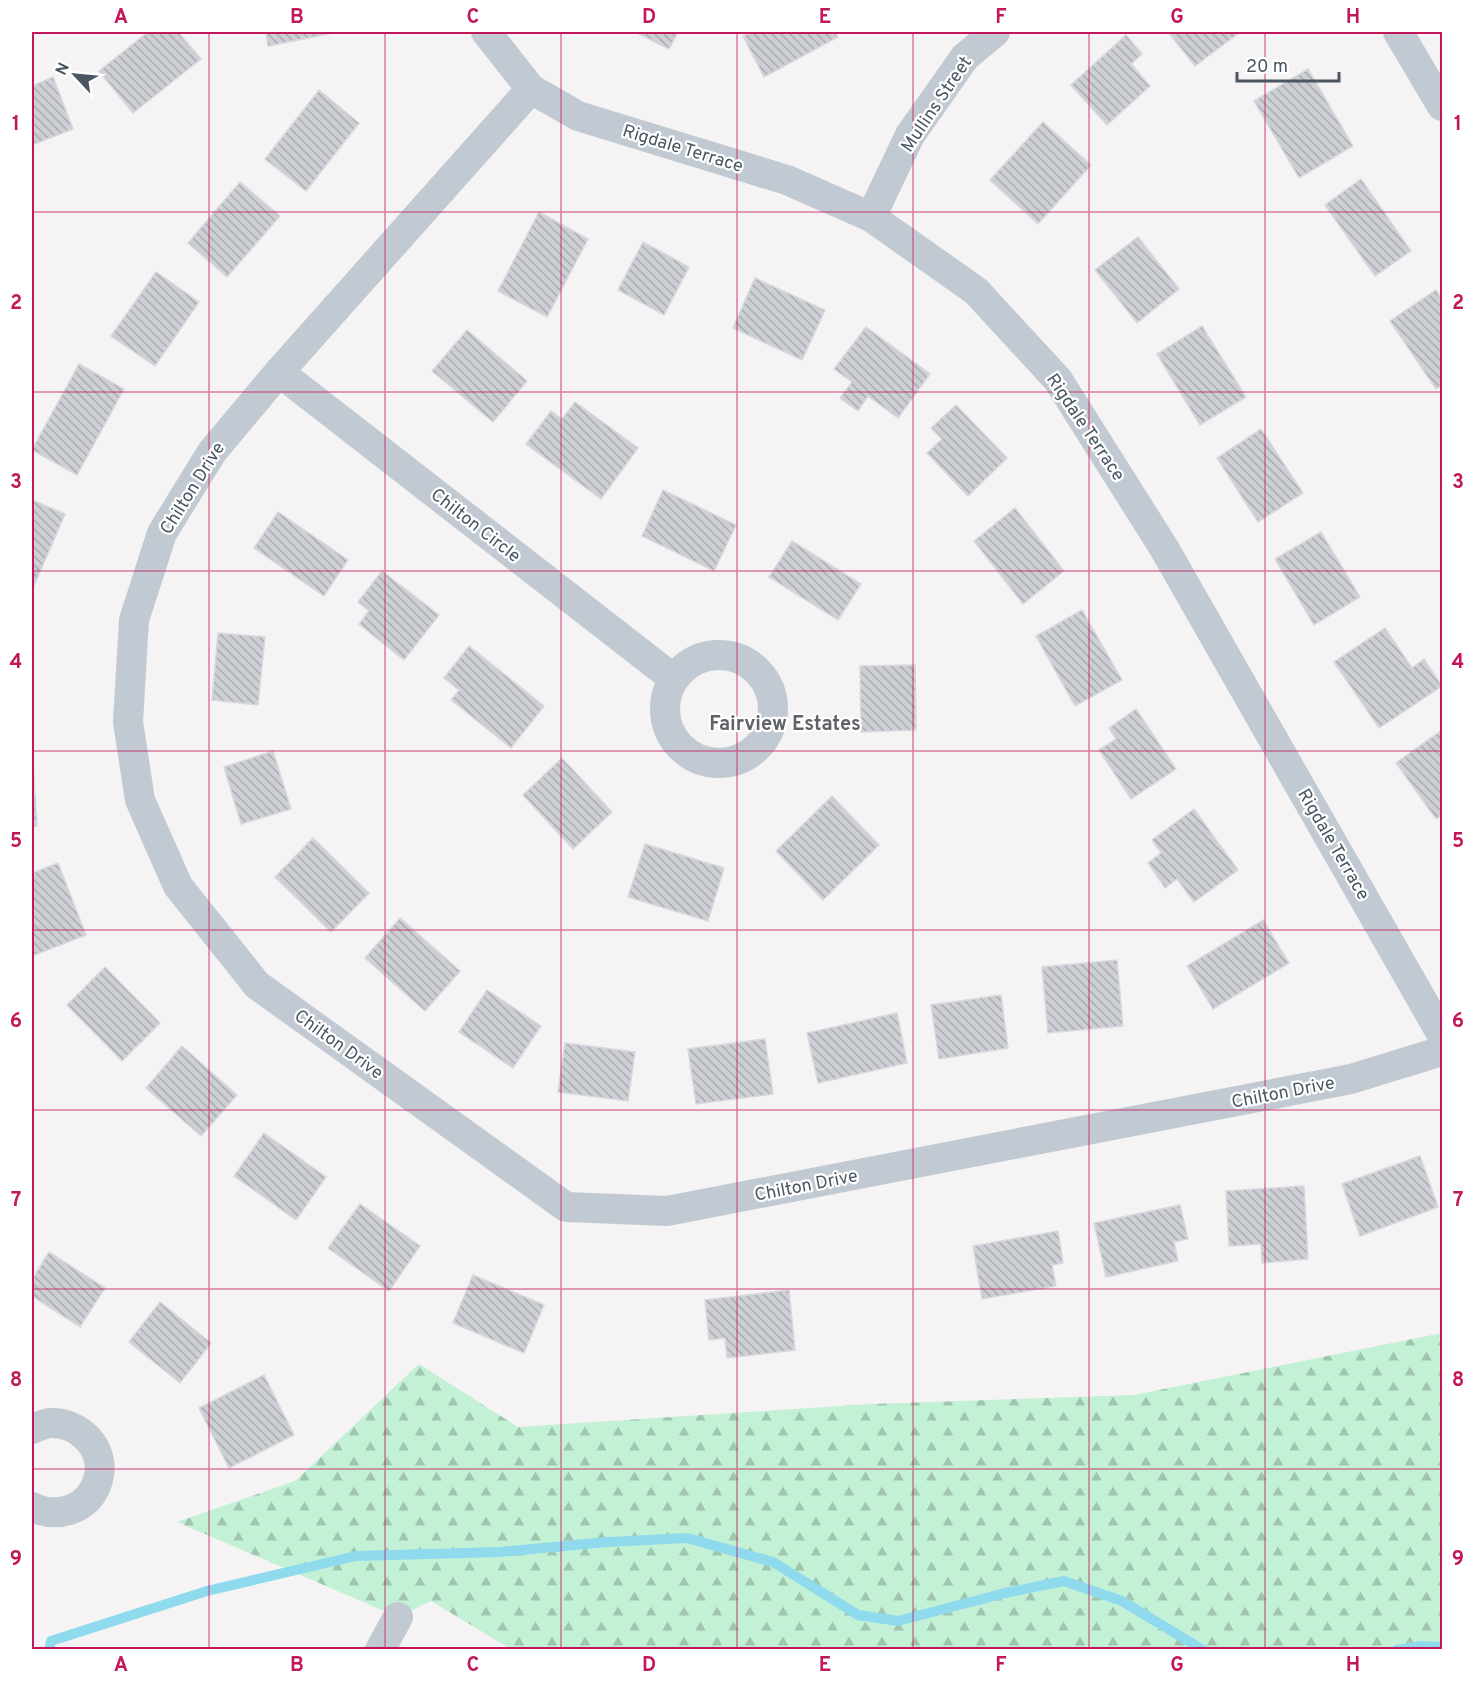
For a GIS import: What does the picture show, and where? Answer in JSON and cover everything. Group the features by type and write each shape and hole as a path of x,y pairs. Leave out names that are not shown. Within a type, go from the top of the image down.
{"street":[{"name":"Rigdale Terrace","path":"486,32 531,89 578,116 787,180 871,217 976,291 1058,380 1164,548 1443,1035"},
{"name":"Mullins Street","path":"871,217 910,135 965,57 995,32"},
{"path":"1398,32 1443,106"},
{"name":"Chilton Drive","path":"531,89 279,372 212,452 162,533 134,621 128,722 140,800 178,886 257,985 566,1207 667,1211 1351,1079 1443,1051"},
{"name":"Chilton Circle","path":"279,372 674,679"},
{"path":"32,1429 47,1423 65,1424 81,1431 93,1445 99,1461 98,1479 91,1495 78,1507 61,1513 44,1513 32,1507"},
{"path":"380,1650 398,1617"}],"green space":[{"path":"1442,1333 1442,1649 511,1649 431,1601 398,1617 177,1522 295,1481 419,1364 518,1427 871,1404 1134,1395"}],"building":[{"path":"148,32 178,32 201,59 133,113 99,71"},
{"path":"266,32 338,32 268,46"},
{"path":"635,32 678,32 669,49"},
{"path":"752,32 835,32 838,37 764,77 743,36"},
{"path":"1168,32 1240,32 1195,66"},
{"path":"1126,35 1142,54 1131,64 1150,86 1107,125 1071,85"},
{"path":"1308,69 1353,146 1299,178 1254,101"},
{"path":"53,77 73,129 32,145 32,86"},
{"path":"319,90 359,123 306,191 265,159"},
{"path":"1043,122 1091,165 1038,224 990,180"},
{"path":"1361,179 1411,251 1375,276 1325,205"},
{"path":"240,182 280,216 227,277 188,243"},
{"path":"539,212 588,239 547,317 498,291"},
{"path":"1138,237 1179,289 1137,323 1095,270"},
{"path":"643,242 689,267 664,315 618,290"},
{"path":"156,272 199,302 155,366 111,336"},
{"path":"755,278 825,310 802,360 733,328"},
{"path":"1436,290 1442,300 1442,385 1436,389 1390,321"},
{"path":"1202,326 1246,397 1200,425 1157,354"},
{"path":"866,327 930,374 898,418 868,396 858,411 840,398 852,382 834,369"},
{"path":"467,330 527,381 493,422 432,371"},
{"path":"79,364 124,389 77,475 32,450"},
{"path":"575,402 638,448 601,499 526,444 551,411 562,419"},
{"path":"956,405 1007,458 968,496 927,453 942,439 931,428"},
{"path":"1261,429 1303,493 1258,522 1217,458"},
{"path":"663,490 736,525 714,571 642,536"},
{"path":"32,500 65,514 33,588 32,587"},
{"path":"1015,508 1064,571 1023,604 974,541"},
{"path":"278,512 348,560 324,596 254,548"},
{"path":"1321,532 1360,597 1314,625 1275,559"},
{"path":"792,541 861,584 838,620 769,577"},
{"path":"382,571 439,615 404,660 359,624 369,611 358,602"},
{"path":"1082,610 1122,680 1075,706 1036,636"},
{"path":"1385,628 1412,668 1424,659 1442,686 1379,728 1334,662"},
{"path":"218,633 265,637 258,705 212,700"},
{"path":"469,646 544,706 511,748 451,700 459,690 444,678"},
{"path":"915,665 916,730 861,732 860,666"},
{"path":"1136,709 1176,769 1131,799 1099,750 1116,739 1109,728"},
{"path":"1442,730 1442,815 1436,819 1396,763"},
{"path":"32,748 37,826 32,827"},
{"path":"273,751 291,809 241,824 224,767"},
{"path":"562,758 612,812 573,849 523,795"},
{"path":"832,796 879,845 823,900 776,851"},
{"path":"1194,809 1238,870 1194,902 1177,879 1165,888 1148,863 1161,853 1152,840"},
{"path":"313,838 369,893 331,932 275,877"},
{"path":"645,844 724,868 708,921 628,897"},
{"path":"58,863 86,935 32,956 32,873"},
{"path":"400,918 460,971 425,1011 365,958"},
{"path":"1263,920 1289,963 1213,1009 1187,966"},
{"path":"1117,960 1123,1026 1048,1033 1042,967"},
{"path":"105,967 160,1023 122,1061 67,1005"},
{"path":"487,990 541,1026 513,1068 459,1032"},
{"path":"1001,995 1008,1048 939,1059 931,1005"},
{"path":"897,1013 907,1063 818,1083 807,1033"},
{"path":"765,1039 773,1094 696,1104 688,1049"},
{"path":"565,1043 635,1052 628,1101 558,1092"},
{"path":"182,1046 237,1095 201,1136 146,1088"},
{"path":"264,1133 326,1177 296,1220 234,1176"},
{"path":"1420,1156 1438,1207 1360,1236 1342,1184"},
{"path":"1304,1186 1308,1259 1262,1263 1261,1244 1229,1246 1226,1191"},
{"path":"360,1204 420,1246 389,1291 328,1248"},
{"path":"1180,1205 1188,1239 1174,1242 1178,1261 1106,1277 1094,1223"},
{"path":"1058,1231 1063,1263 1052,1265 1056,1286 982,1299 973,1246"},
{"path":"49,1252 105,1288 80,1327 32,1296 32,1280"},
{"path":"473,1275 544,1305 524,1353 453,1323"},
{"path":"789,1290 795,1350 727,1358 725,1338 709,1340 705,1300"},
{"path":"160,1302 211,1343 180,1383 129,1342"},
{"path":"264,1375 294,1435 229,1468 199,1408"}],"waterway":[{"path":"49,1650 51,1641 207,1591 356,1556 500,1552 608,1542 687,1538 773,1562 858,1615 898,1621 1005,1593 1064,1581 1122,1601 1203,1650"},
{"path":"1397,1650 1421,1646 1442,1647"}],"district":[{"name":"Fairview Estates","path":"785,723"}]}
